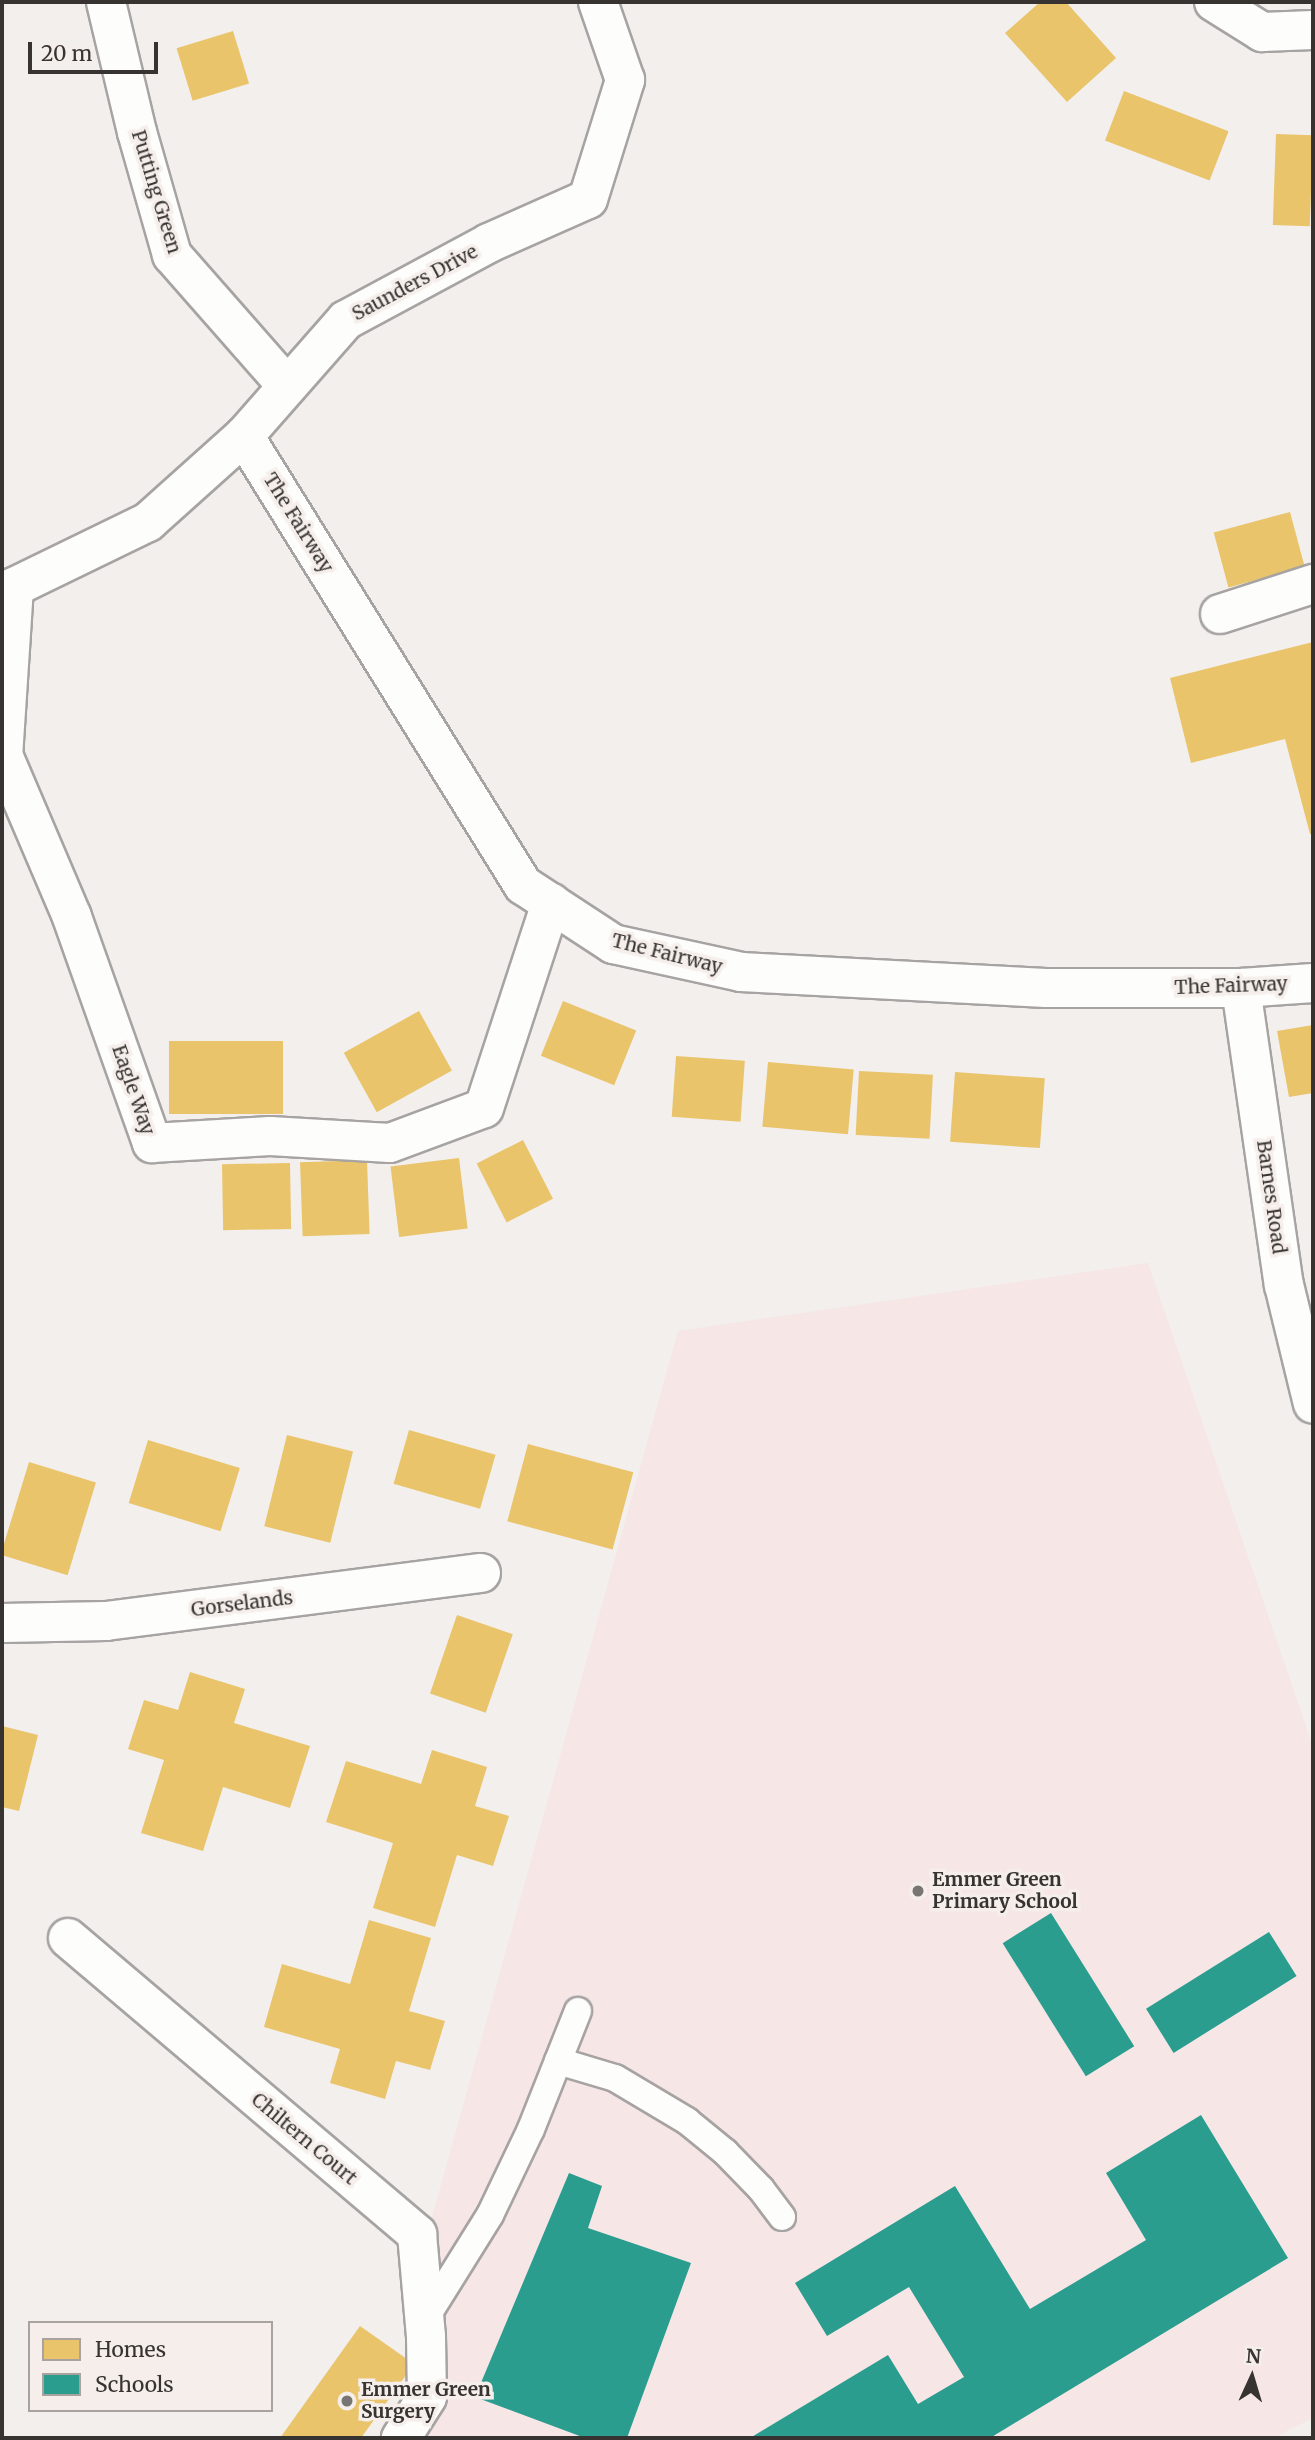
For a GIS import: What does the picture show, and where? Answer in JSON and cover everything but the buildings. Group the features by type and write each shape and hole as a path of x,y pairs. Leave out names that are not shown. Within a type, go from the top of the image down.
{"street":[{"name":"Putting Green","path":"106,2 137,132 172,255 287,386"},
{"name":"Saunders Drive","path":"8,583 148,522 244,436 346,320 489,243 588,199 625,80 598,2"},
{"path":"1214,2 1262,32 1313,30"},
{"name":"The Fairway","path":"244,436 523,885 613,944 741,972 1046,988 1241,988 1313,983"},
{"name":"Eagle Way","path":"8,583 3,755 72,917 152,1143 270,1136 390,1143 484,1108 551,903"},
{"path":"1220,614 1313,584"},
{"name":"Barnes Road","path":"1241,988 1284,1285 1313,1404"},
{"name":"Gorselands","path":"2,1623 106,1621 481,1573"},
{"name":"Chiltern Court","path":"68,1938 417,2234 425,2319 427,2397 401,2438"}],"lane":[{"path":"425,2319 490,2215 531,2129 578,2011"},
{"path":"558,2061 615,2078 687,2121 725,2152 761,2189 782,2217"}],"shaded area":[{"name":"Emmer Green Primary School","path":"1148,1263 1313,1747 1313,2418 1273,2438 422,2438 445,2389 445,2290 426,2239 678,1331"}],"place":[{"name":"Emmer Green Primary School","path":"918,1891"},
{"name":"Emmer Green Surgery","path":"347,2401"}]}
